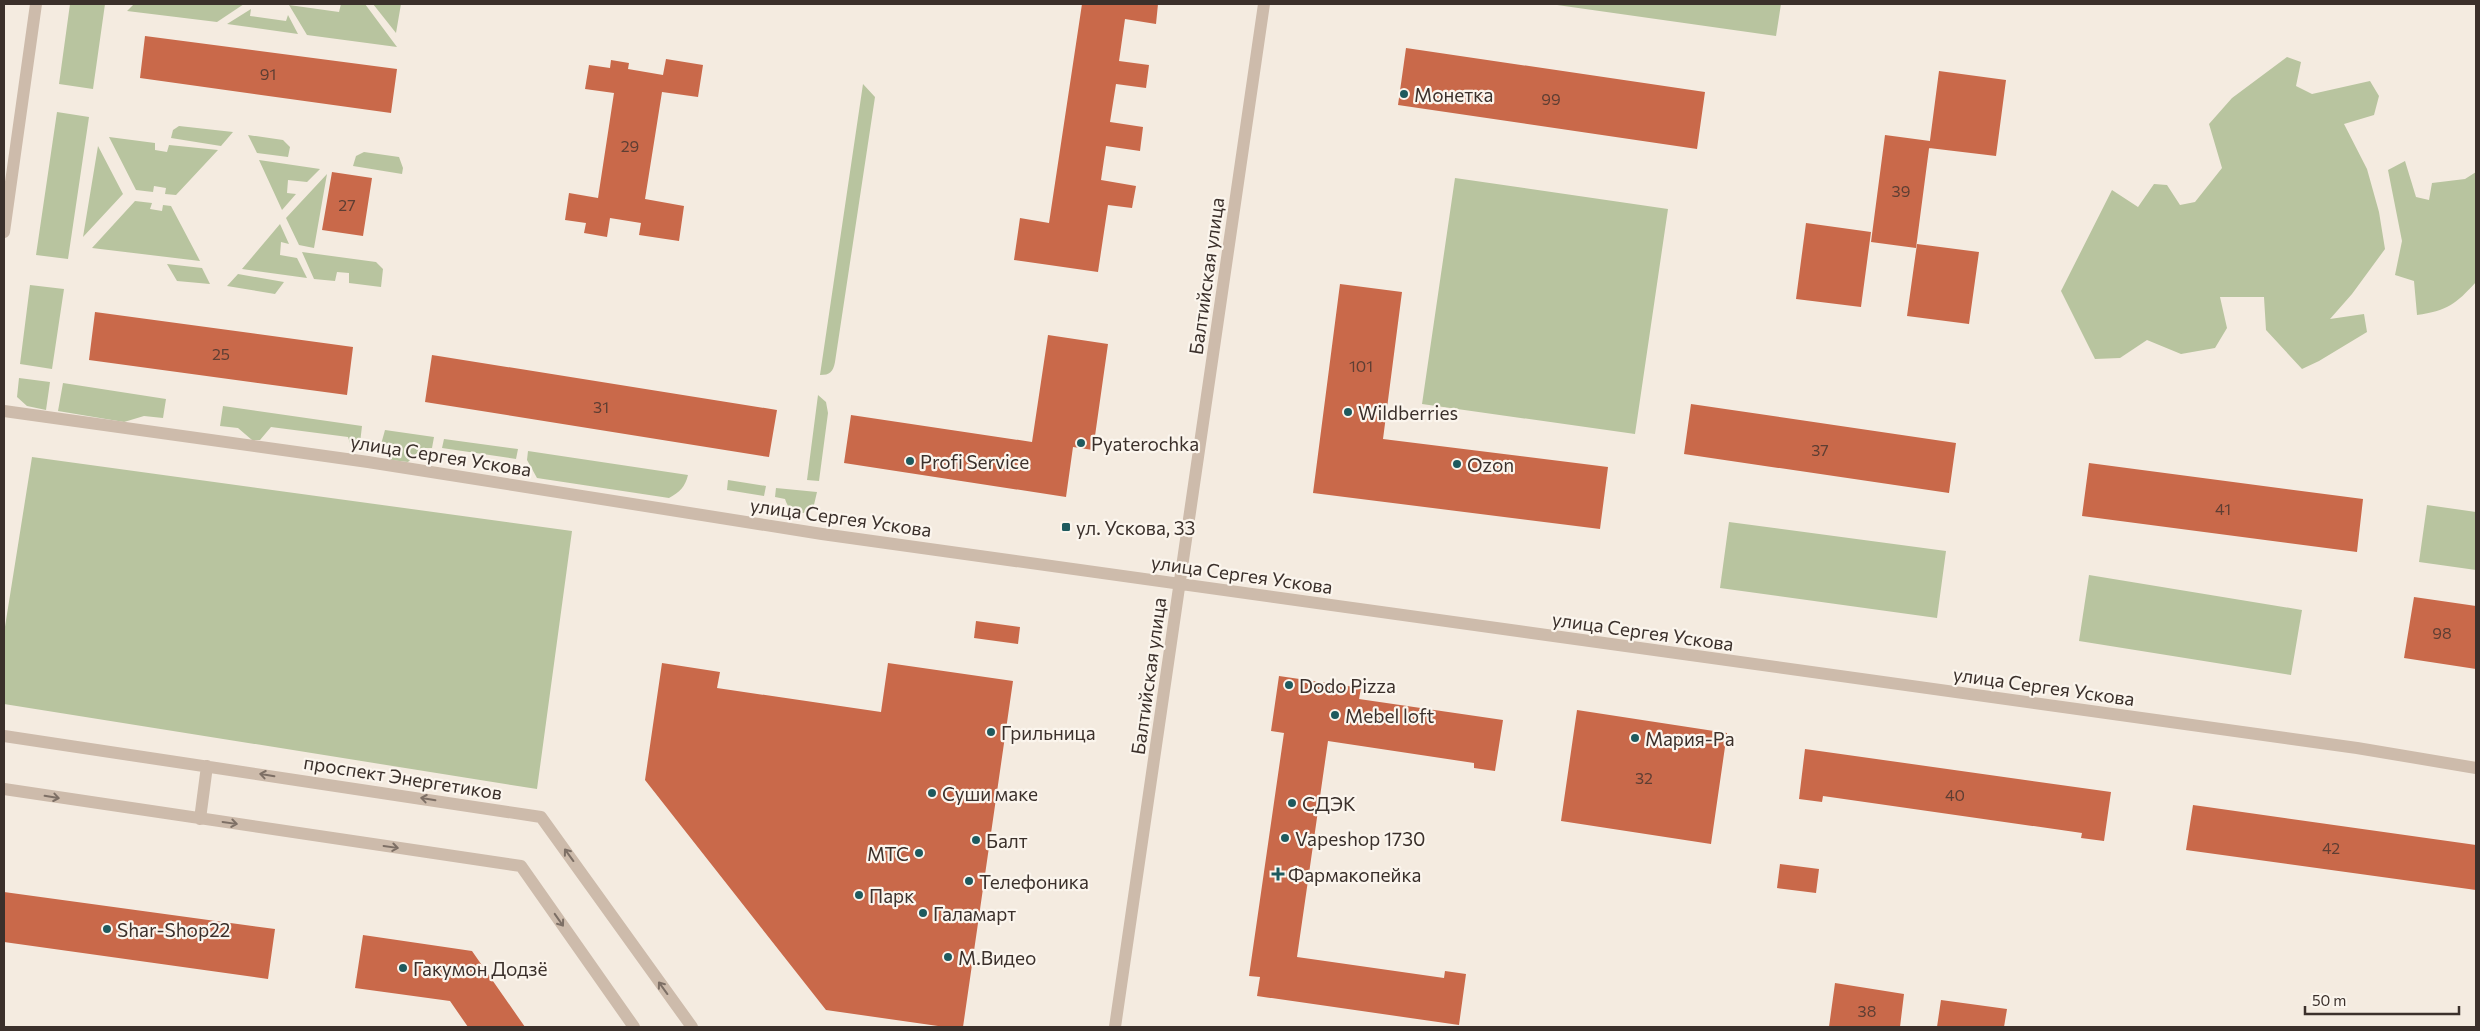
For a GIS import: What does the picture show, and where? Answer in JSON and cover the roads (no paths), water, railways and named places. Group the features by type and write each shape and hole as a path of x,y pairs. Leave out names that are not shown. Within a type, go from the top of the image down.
{"street":[{"path":"4,232 36,4"},
{"name":"Балтийская улица","path":"1115,1027 1264,4"},
{"name":"улица Сергея Ускова","path":"4,411 368,462 822,534 2357,748 2476,768"},
{"name":"проспект Энергетиков","path":"4,736 541,817 692,1027"},
{"path":"200,819 207,766"},
{"path":"4,789 521,866 634,1027"}],"place":[{"name":"Монетка","path":"1404,94"},
{"name":"Wildberries","path":"1348,412"},
{"name":"Pyaterochka","path":"1081,443"},
{"name":"Profi Service","path":"910,461"},
{"name":"Ozon","path":"1457,464"},
{"name":"ул. Ускова, 33","path":"1066,527"},
{"name":"Dodo Pizza","path":"1289,685"},
{"name":"Mebel loft","path":"1335,715"},
{"name":"Грильница","path":"991,732"},
{"name":"Мария-Ра","path":"1635,738"},
{"name":"Суши маке","path":"932,793"},
{"name":"СДЭК","path":"1292,803"},
{"name":"Vapeshop 1730","path":"1285,838"},
{"name":"Балт","path":"976,840"},
{"name":"МТС","path":"919,853"},
{"name":"Фармакопейка","path":"1278,874"},
{"name":"Телефоника","path":"969,881"},
{"name":"Парк","path":"859,895"},
{"name":"Галамарт","path":"923,913"},
{"name":"Shar-Shop22","path":"107,929"},
{"name":"М.Видео","path":"948,957"},
{"name":"Гакумон Додзё","path":"403,968"}]}
